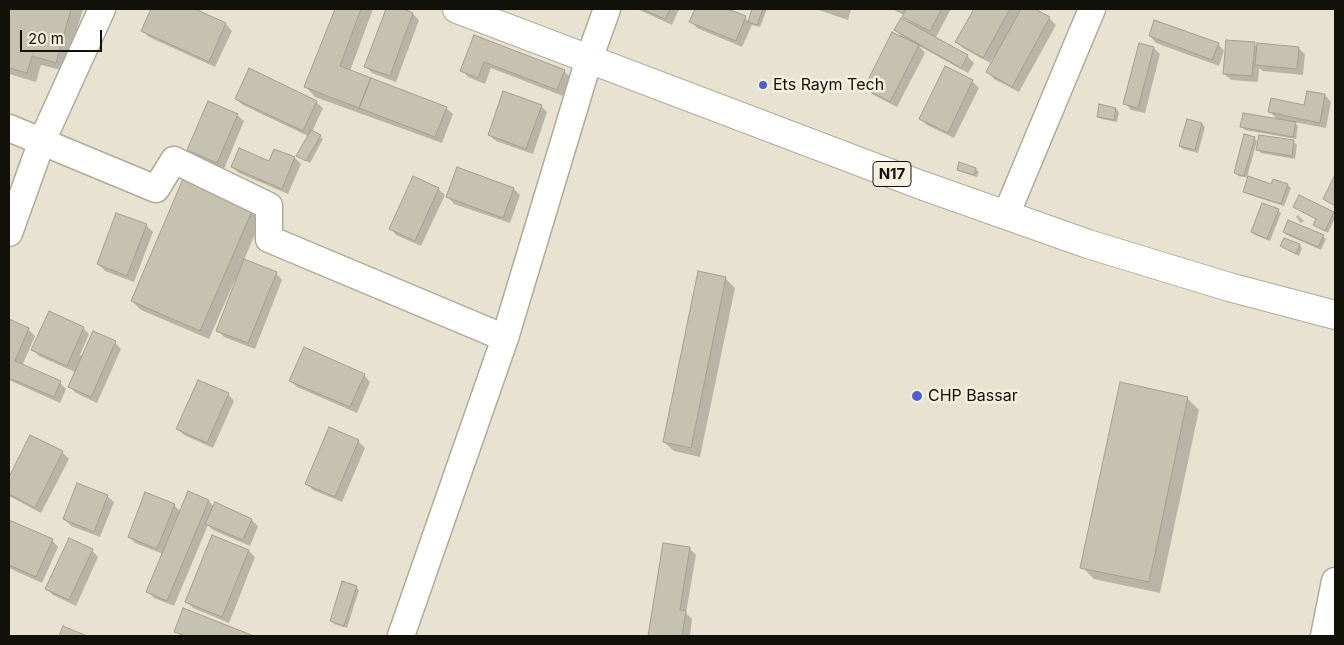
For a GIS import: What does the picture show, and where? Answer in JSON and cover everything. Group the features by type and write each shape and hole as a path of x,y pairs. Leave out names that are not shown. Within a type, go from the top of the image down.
{"main road":[{"name":"N17","path":"457,9 922,185 1088,244 1220,285 1335,315"}],"street":[{"path":"9,233 42,141 102,9"},
{"path":"401,636 504,338 589,60 607,9"},
{"path":"1006,215 1092,9"},
{"path":"9,128 156,189 174,160 269,206 269,239 504,338"},
{"path":"1324,636 1335,581"}],"building":[{"path":"9,9 71,9 56,63 32,56 27,73 9,68"},
{"path":"151,9 195,9 226,23 209,62 141,31"},
{"path":"335,9 361,9 340,66 371,78 359,108 304,87"},
{"path":"386,9 403,9 413,13 390,76 364,67"},
{"path":"642,9 670,9 665,19"},
{"path":"695,9 728,9 746,16 736,41 689,22"},
{"path":"752,9 763,9 757,25 748,22"},
{"path":"906,9 942,9 930,31 902,17"},
{"path":"974,9 1010,9 983,58 955,42"},
{"path":"1021,9 1035,9 1050,17 1012,87 986,72"},
{"path":"901,18 968,55 961,68 894,30"},
{"path":"1154,20 1219,43 1212,60 1149,36"},
{"path":"892,32 919,45 890,102 864,88"},
{"path":"474,35 565,70 557,90 484,62 478,78 460,71"},
{"path":"1226,40 1255,42 1252,76 1223,74"},
{"path":"1139,43 1154,47 1138,108 1123,104"},
{"path":"1257,43 1299,47 1297,69 1255,65"},
{"path":"945,66 973,80 948,133 919,119"},
{"path":"249,68 317,101 303,131 235,99"},
{"path":"371,78 447,107 435,137 359,108"},
{"path":"503,91 542,105 526,149 488,135"},
{"path":"1307,91 1325,94 1320,123 1268,112 1271,98 1304,105"},
{"path":"208,101 238,114 217,163 187,150"},
{"path":"1099,104 1116,108 1114,120 1097,117"},
{"path":"1243,113 1296,122 1293,137 1240,127"},
{"path":"1187,119 1202,123 1195,150 1179,146"},
{"path":"311,130 321,135 306,161 296,156"},
{"path":"1244,134 1255,137 1244,176 1234,173"},
{"path":"1259,135 1294,140 1292,156 1256,150"},
{"path":"239,148 269,161 274,149 295,157 282,189 231,167"},
{"path":"959,162 976,168 974,175 957,170"},
{"path":"457,167 514,188 503,218 446,197"},
{"path":"1335,175 1335,206 1323,199"},
{"path":"413,176 439,188 415,241 389,229"},
{"path":"1248,176 1271,184 1273,179 1288,184 1281,204 1243,192"},
{"path":"183,179 253,209 200,331 131,301"},
{"path":"1299,195 1334,212 1325,231 1313,225 1316,219 1293,207"},
{"path":"1262,203 1279,209 1267,239 1251,232"},
{"path":"116,213 147,224 127,276 97,264"},
{"path":"1288,220 1324,235 1318,247 1283,232"},
{"path":"1284,238 1300,244 1296,254 1280,246"},
{"path":"244,259 277,272 248,343 216,331"},
{"path":"698,271 726,277 691,448 663,442"},
{"path":"49,311 84,327 67,366 31,350"},
{"path":"9,319 29,328 15,361 61,381 54,397 9,378"},
{"path":"93,331 116,341 91,397 68,387"},
{"path":"304,347 365,374 350,407 289,381"},
{"path":"198,380 229,393 207,443 176,429"},
{"path":"1120,382 1188,397 1149,582 1080,568"},
{"path":"329,427 359,440 335,497 305,484"},
{"path":"30,435 63,451 35,508 9,494 9,477"},
{"path":"77,483 108,495 94,532 63,519"},
{"path":"188,491 209,500 167,601 146,592"},
{"path":"145,492 175,504 157,549 128,537"},
{"path":"215,502 252,519 243,540 205,524"},
{"path":"9,520 53,539 36,577 9,565"},
{"path":"212,535 249,550 222,617 185,602"},
{"path":"69,538 93,549 69,600 45,589"},
{"path":"663,543 690,547 680,610 686,611 682,636 648,636"},
{"path":"342,581 357,586 344,626 330,621"},
{"path":"183,608 254,636 186,636 174,632"},
{"path":"63,626 87,636 59,636"}],"place":[{"name":"Ets Raym Tech","path":"763,85"},
{"name":"CHP Bassar","path":"917,396"}]}
